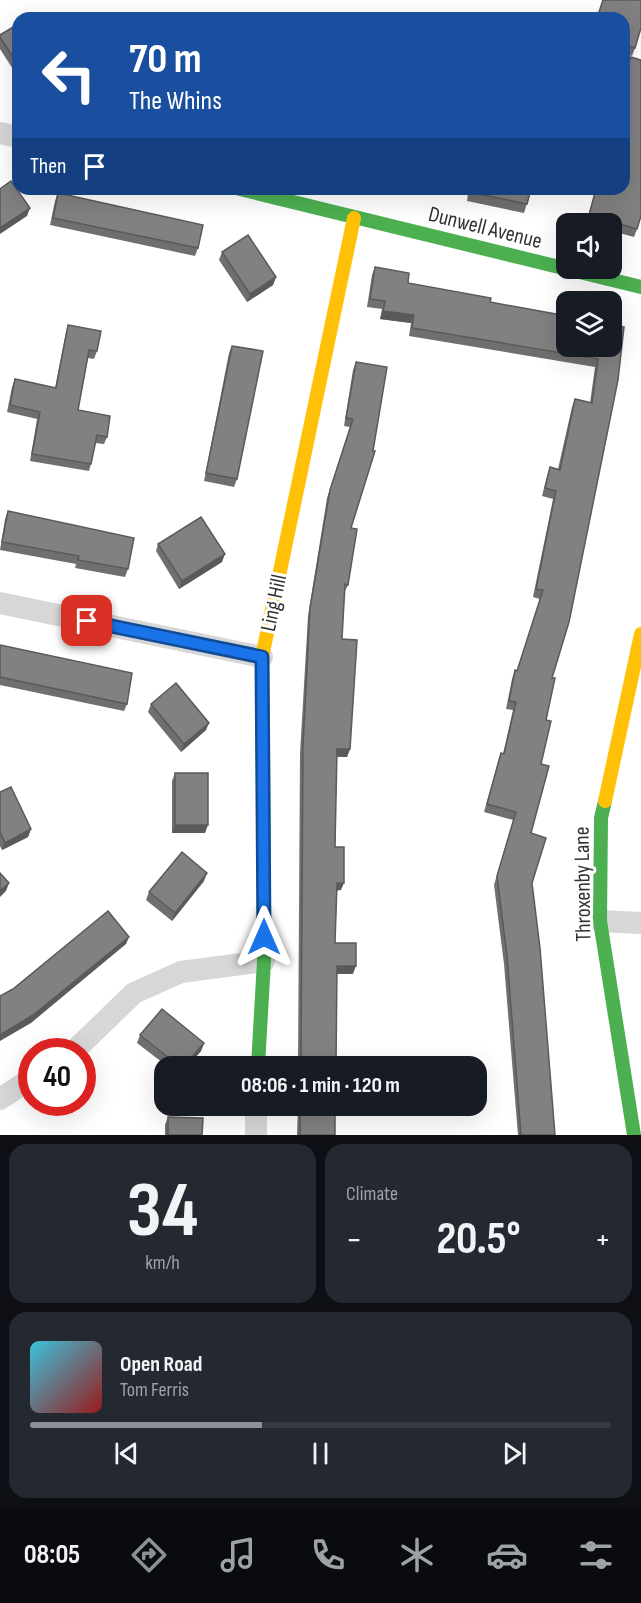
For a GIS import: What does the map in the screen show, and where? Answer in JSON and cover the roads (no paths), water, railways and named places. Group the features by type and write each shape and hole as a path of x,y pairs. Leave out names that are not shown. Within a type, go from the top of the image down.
{"street":[{"name":"Dunwell Avenue","path":"264,195 641,287"},
{"name":"Ling Hill","path":"259,1056 264,960 262,657 354,218"},
{"path":"0,603 262,657"},
{"name":"Throxenby Lane","path":"634,1135 600,921 601,818 641,634"},
{"path":"600,921 641,924"},
{"path":"87,1038 134,993 181,972 264,960"},
{"path":"0,1099 18,1087"},
{"path":"256,1116 256,1135"}]}
